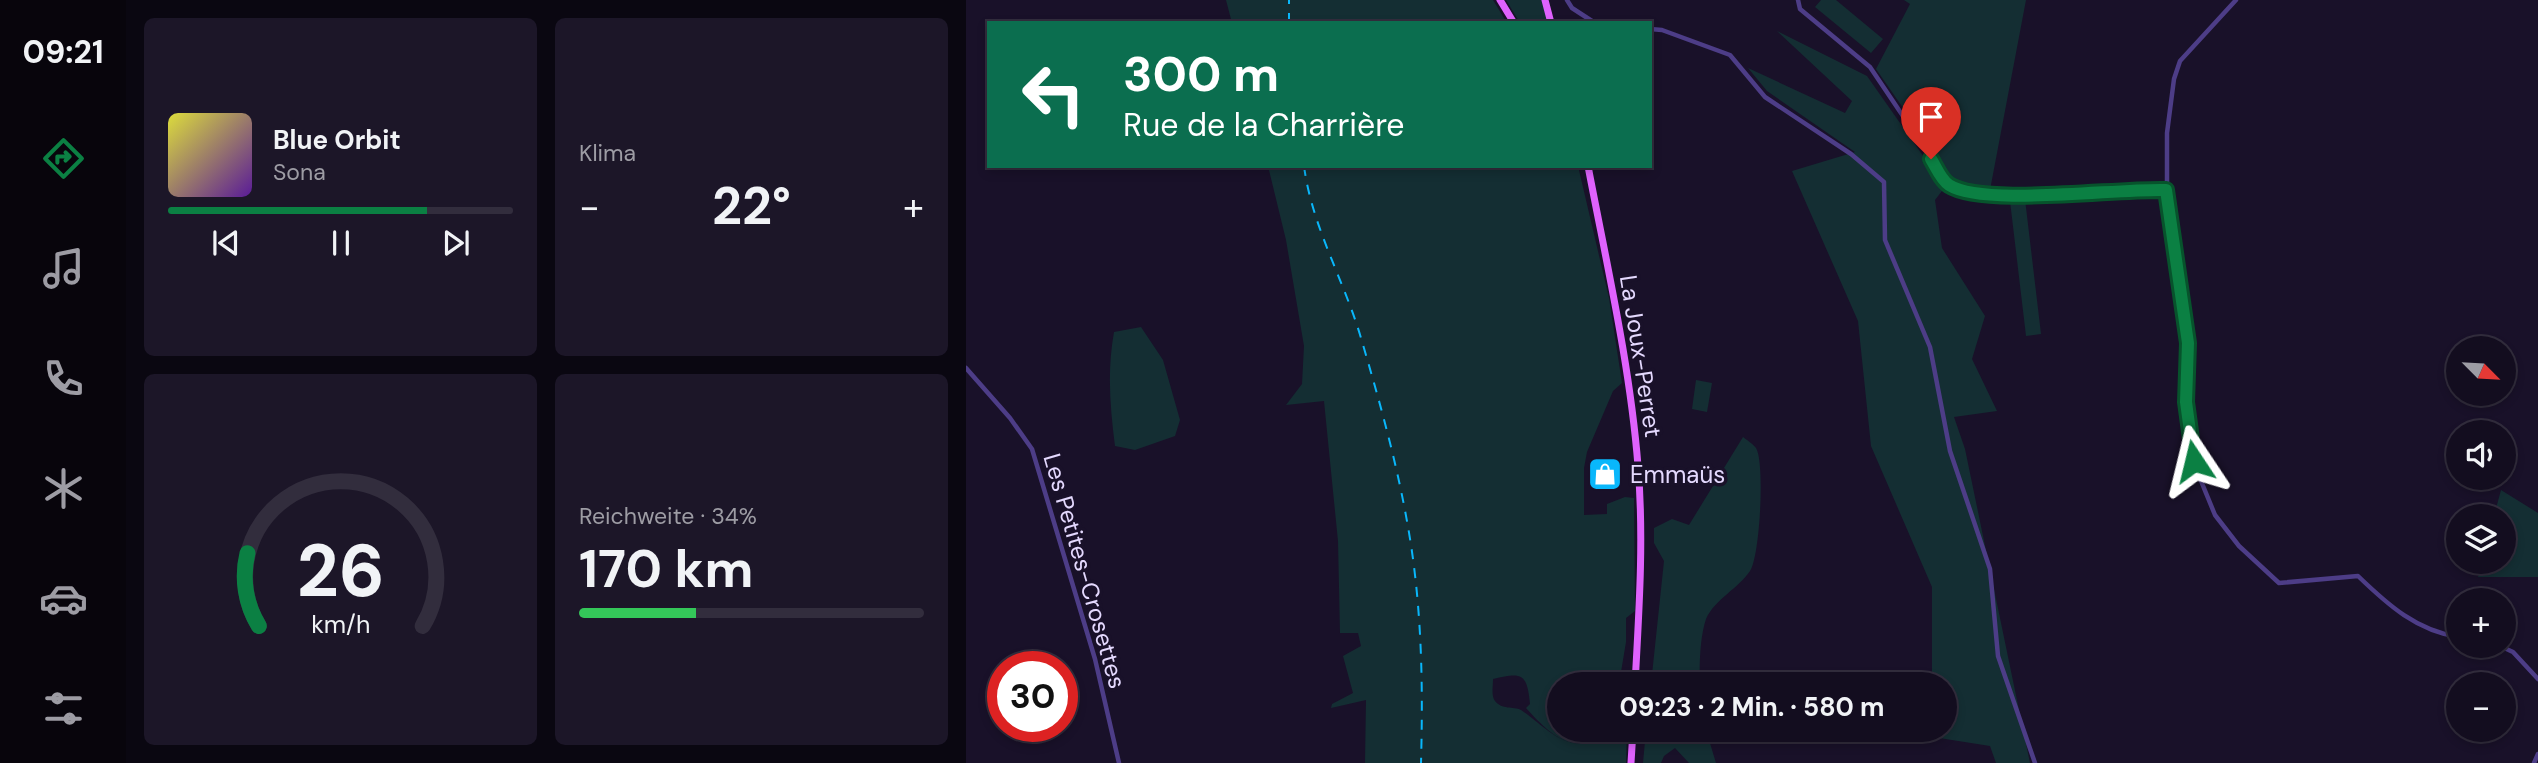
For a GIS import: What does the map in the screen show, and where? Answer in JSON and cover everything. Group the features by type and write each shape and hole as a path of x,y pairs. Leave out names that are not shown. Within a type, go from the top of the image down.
{"main road":[{"path":"1500,0 1513,21"},
{"path":"1545,0 1551,21"},
{"name":"La Joux-Perret","path":"1585,168 1627,373 1638,467 1640,569 1636,672"},
{"path":"1631,763 1632,742"}],"street":[{"path":"1567,0 1572,8 1592,21"},
{"path":"1798,0 1800,9 1870,67 1918,136 1944,181 1950,186 1974,194 2009,196 2166,190"},
{"path":"2236,0 2180,61 2174,79 2168,133 2166,190 2188,343 2186,402 2191,446 2199,476 2215,515 2239,546 2279,583 2358,576 2392,609 2446,635"},
{"path":"1652,29 1662,30 1730,55 1765,97 1852,155 1877,174 1884,183 1885,240 1930,347 1950,451 1990,569 1998,656 2035,763"},
{"name":"Les Petites-Crosettes","path":"966,368 1010,418 1032,449 1095,659 1119,763"},
{"path":"2516,655 2538,678"},
{"path":"2534,763 2538,754"}],"green space":[{"path":"1226,0 1493,0 1506,21 1231,21"},
{"path":"1506,0 1542,0 1547,21 1519,21"},
{"path":"1821,0 1836,0 1883,39 1871,53 1815,7"},
{"path":"1904,0 2026,0 1990,190 1968,188 1953,182 1945,175 1926,141 1876,69 1910,4"},
{"path":"1777,31 1867,76 1945,187 1935,200 1942,248 1985,316 1972,359 1997,411 1954,417 1965,449 2030,763 1996,763 1990,746 1957,741 1957,672 1932,672 1932,587 1871,446 1858,321 1792,171 1855,152 1767,91 1748,68 1845,113 1852,101"},
{"path":"1268,168 1578,168 1609,298 1622,383 1613,391 1587,452 1584,468 1584,515 1607,514 1607,504 1625,497 1634,498 1635,611 1626,618 1626,642 1621,672 1547,672 1547,728 1526,708 1530,704 1529,694 1521,677 1493,679 1493,694 1498,704 1521,710 1547,730 1547,742 1627,742 1626,763 1365,763 1366,700 1331,708 1332,704 1353,693 1343,656 1361,646 1358,633 1340,633 1338,541 1324,401 1286,405 1302,384 1304,346 1286,240"},
{"path":"2025,199 2041,334 2026,336 2010,201"},
{"path":"1141,327 1163,360 1180,420 1175,436 1135,450 1115,446 1110,375 1114,332"},
{"path":"1696,380 1712,383 1707,412 1692,409"},
{"path":"1743,437 1756,448 1761,489 1759,530 1750,571 1715,605 1706,619 1702,634 1700,672 1652,672 1664,561 1654,543 1654,528 1672,519 1689,525"},
{"path":"2501,490 2538,513 2538,577 2478,577 2479,574 2516,574 2516,504 2497,504"},
{"path":"1645,742 1710,742 1716,763 1689,763 1675,748 1664,756 1661,763 1643,763"}],"railway":[{"path":"1289,0 1289,21"},
{"path":"1304,168 1321,232 1354,316 1389,440 1407,519 1420,626 1421,763"}],"place":[{"name":"Emmaüs","path":"1605,474"}],"route":[{"path":"1931,159 1950,186 1974,194 2009,196 2166,190 2188,343 2186,402 2194,461"}]}
